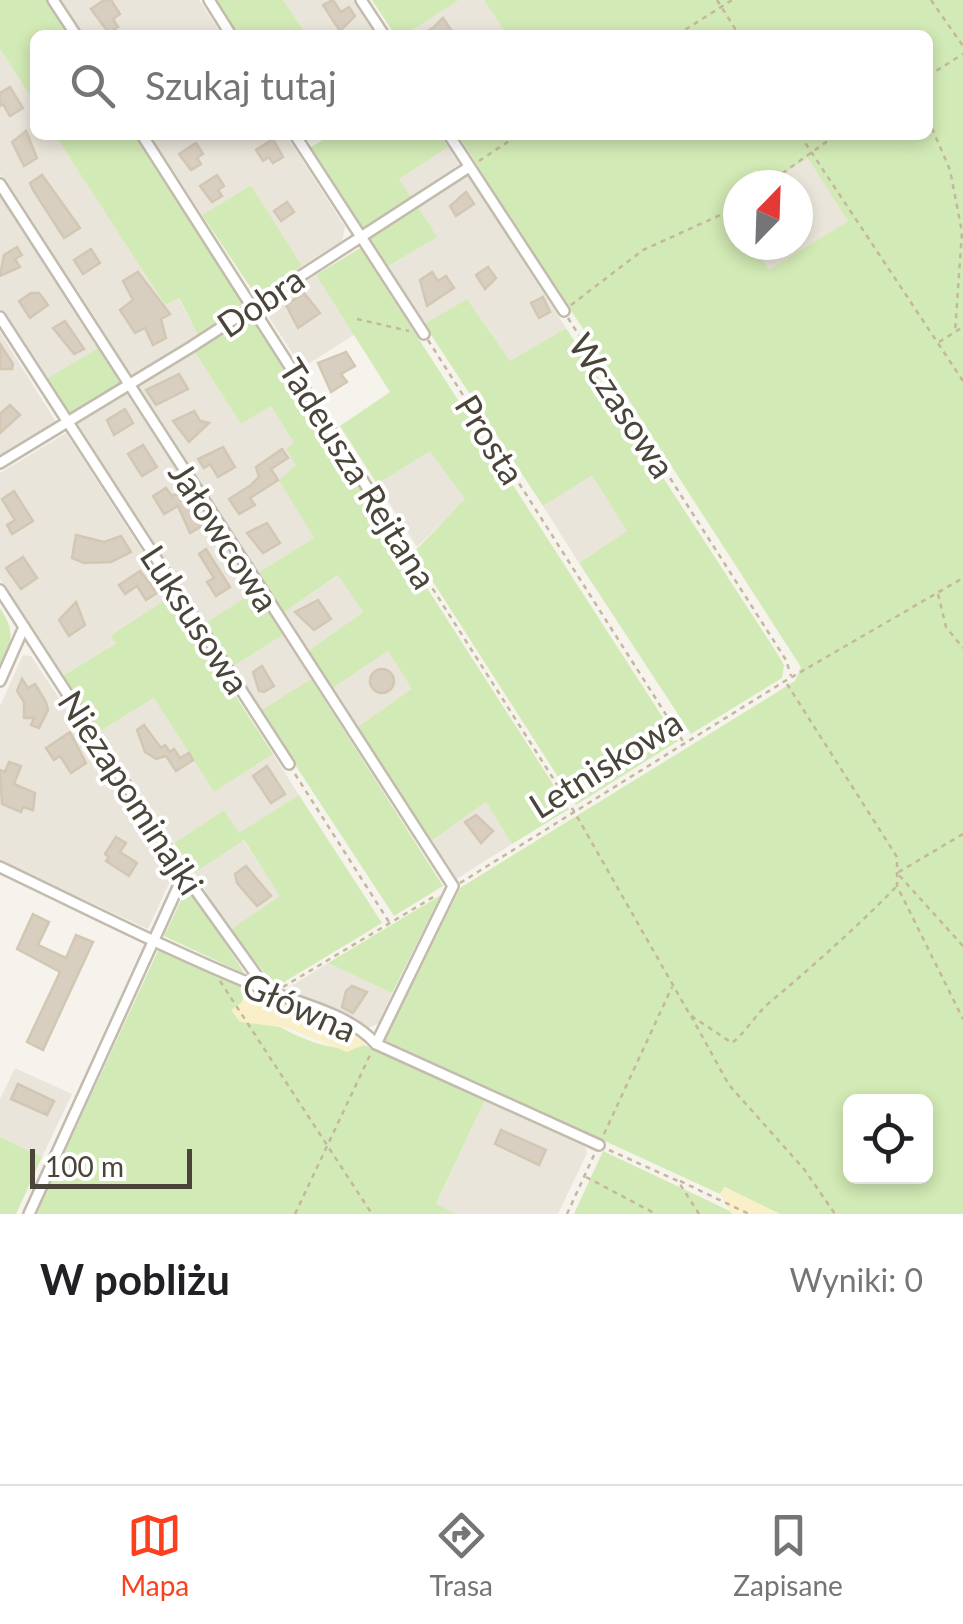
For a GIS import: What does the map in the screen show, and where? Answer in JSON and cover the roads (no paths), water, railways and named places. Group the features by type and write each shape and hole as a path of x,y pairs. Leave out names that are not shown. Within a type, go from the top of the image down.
{"street":[{"path":"53,0 73,30"},
{"path":"209,0 229,30"},
{"path":"361,0 381,30"},
{"name":"Tadeusza Rejtana","path":"145,140 372,494"},
{"path":"298,140 424,334"},
{"name":"Wczasowa","path":"452,140 564,311"},
{"name":"Dobra","path":"0,464 470,167"},
{"name":"Jałowcowa","path":"0,184 452,886 376,1044"},
{"name":"Luksusowa","path":"0,317 289,764"},
{"name":"Niezapominajki","path":"0,590 184,874 272,992"},
{"path":"0,681 24,627"},
{"name":"Główna","path":"0,868 338,1020 376,1044 598,1145"},
{"path":"29,1214 184,874"}]}
